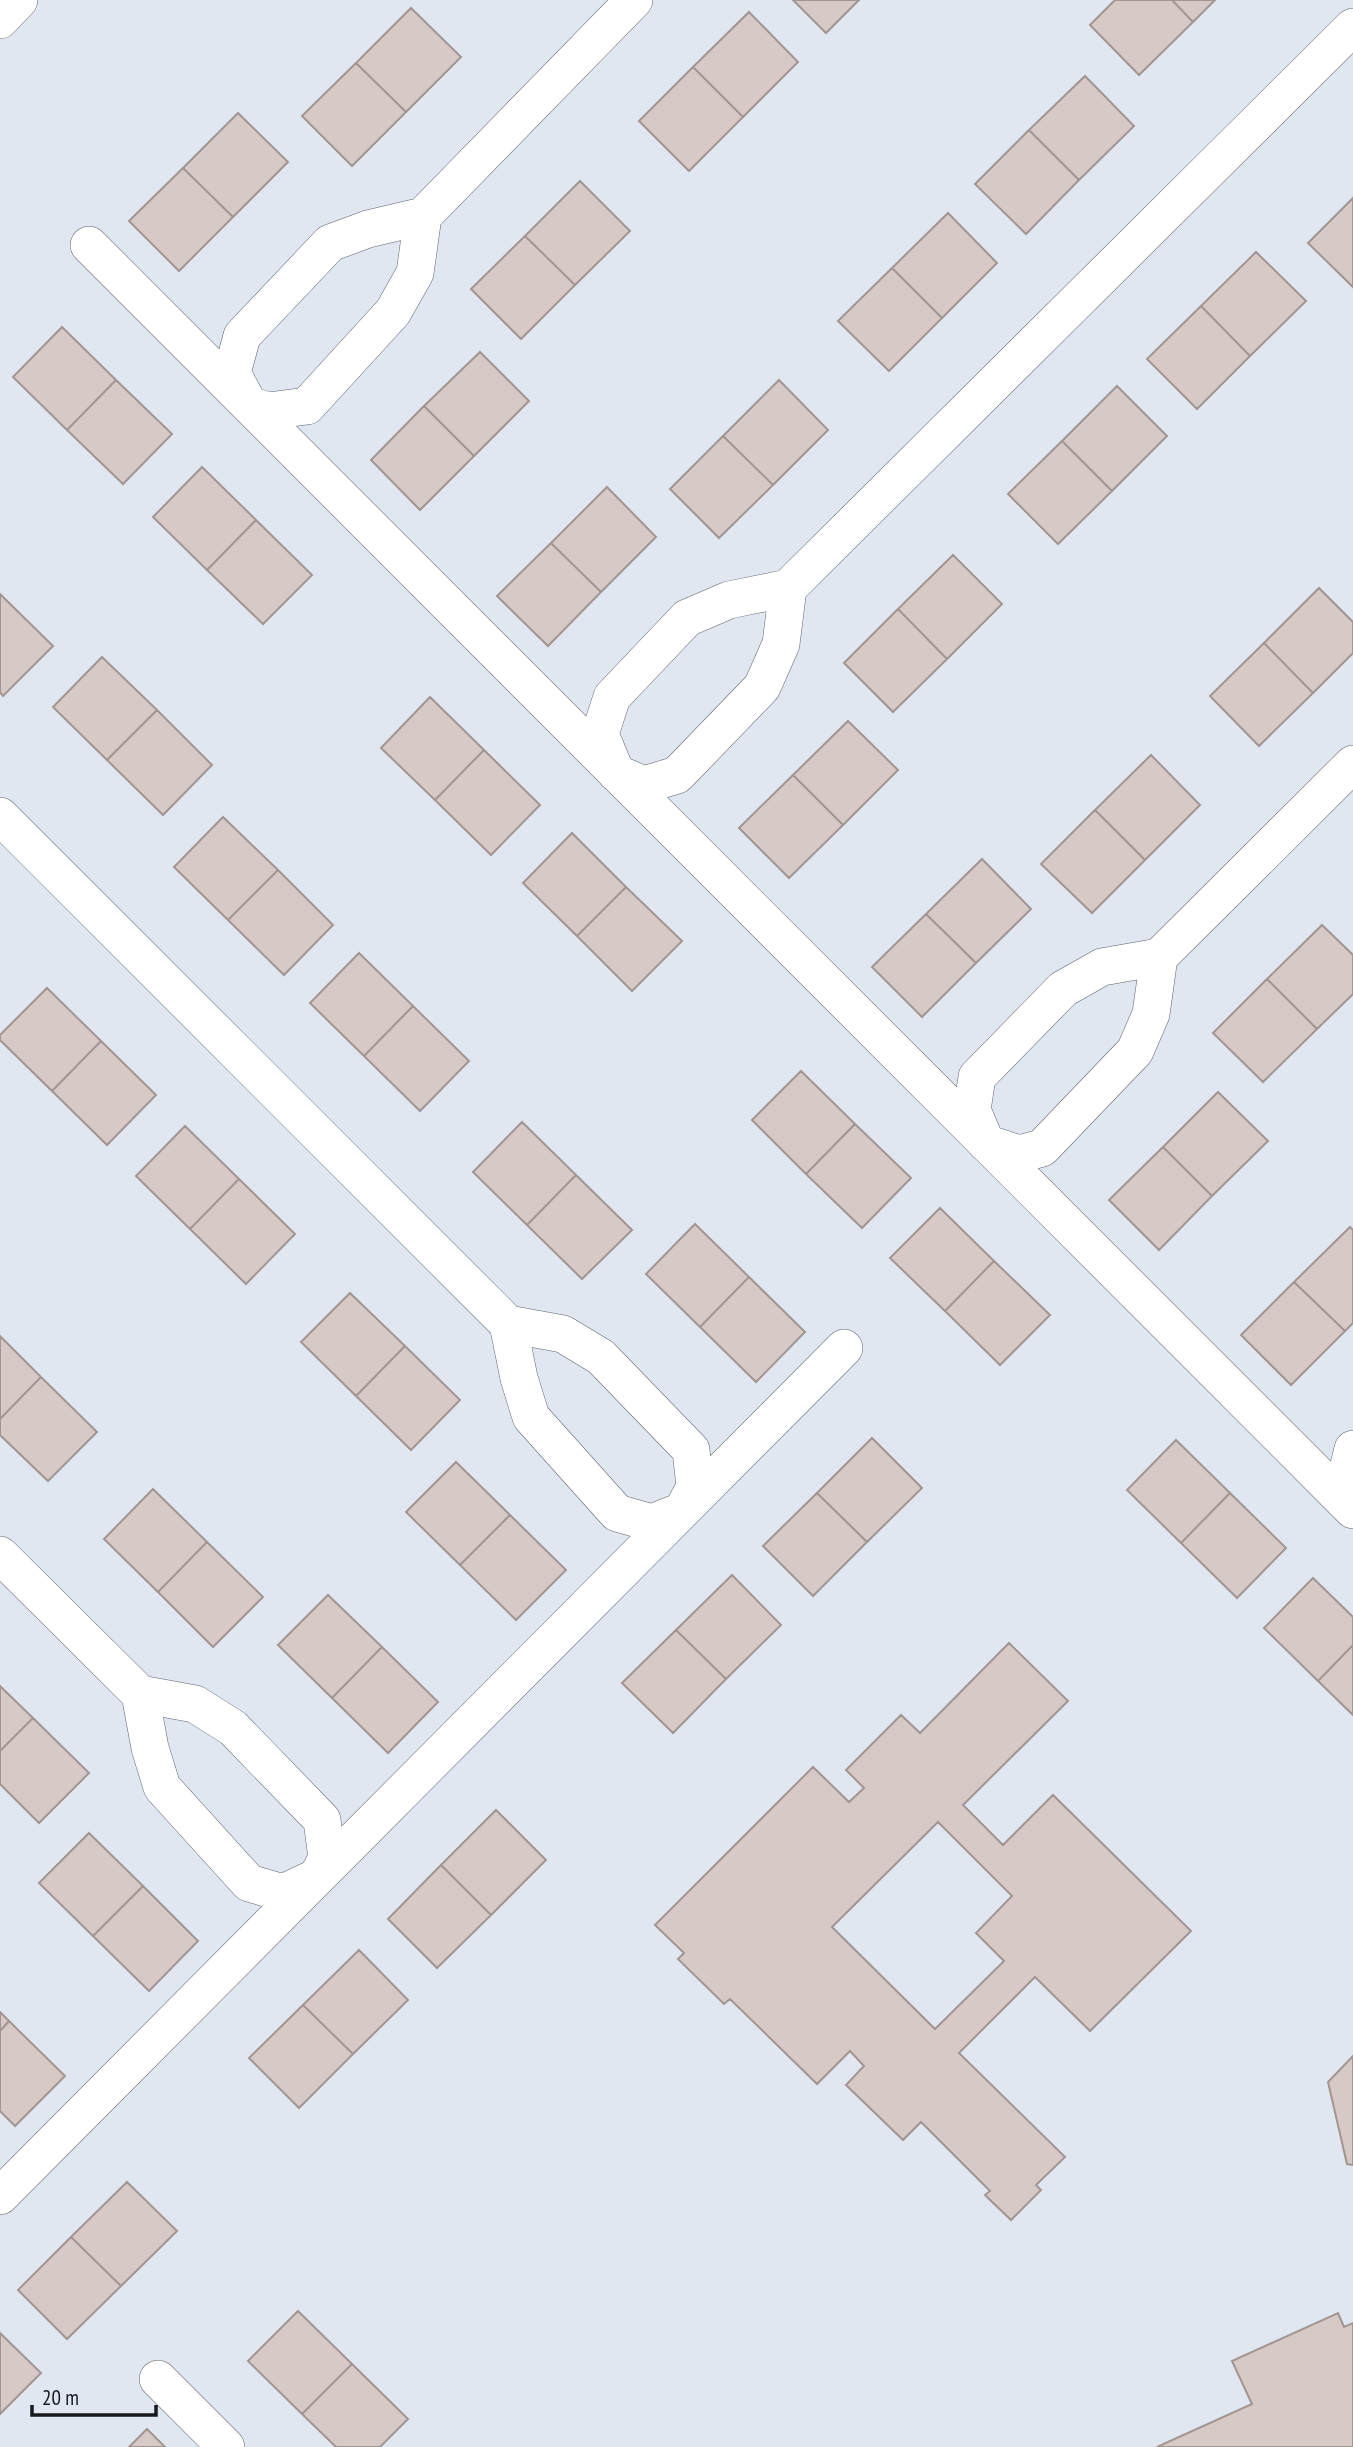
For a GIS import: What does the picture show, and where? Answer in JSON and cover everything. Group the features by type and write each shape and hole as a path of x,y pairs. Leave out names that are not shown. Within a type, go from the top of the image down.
{"street":[{"path":"0,20 19,0"},
{"path":"423,216 415,273 393,312 307,407 268,411 249,405 232,373 242,336 330,243 368,229 423,216 634,0"},
{"path":"788,588 781,644 762,687 677,775 644,785 616,773 600,734 612,697 687,618 729,600 788,588 1353,27"},
{"path":"89,245 1353,1510"},
{"path":"1159,957 1151,1014 1135,1051 1042,1148 1019,1154 986,1143 972,1110 977,1077 1063,989 1102,967 1159,957 1353,764"},
{"path":"0,816 508,1324 519,1378 531,1417 617,1513 652,1523 682,1511 695,1487 691,1450 601,1357 563,1334 508,1324"},
{"path":"0,2196 844,1348"},
{"path":"1353,1449 1345,1482 1353,1502"},
{"path":"0,1555 140,1694 195,1704 233,1728 322,1820 327,1858 317,1877 283,1893 249,1883 162,1787 150,1748 140,1694"},
{"path":"158,2379 226,2447"}],"building":[{"path":"793,0 859,0 826,33"},
{"path":"1115,0 1172,0 1193,22 1139,75 1090,25"},
{"path":"1172,0 1215,0 1193,22"},
{"path":"411,8 461,57 406,112 356,63"},
{"path":"749,12 798,62 743,117 693,67"},
{"path":"356,63 406,112 352,166 302,116"},
{"path":"693,67 743,117 689,171 639,121"},
{"path":"1085,76 1134,126 1079,180 1029,130"},
{"path":"238,113 288,162 233,217 183,168"},
{"path":"1029,130 1079,180 1026,234 975,184"},
{"path":"183,168 233,217 179,271 129,221"},
{"path":"580,181 630,231 575,285 525,236"},
{"path":"1353,198 1353,287 1308,243"},
{"path":"948,213 997,263 942,318 892,268"},
{"path":"525,236 575,285 521,339 471,289"},
{"path":"1256,252 1306,301 1250,356 1201,306"},
{"path":"892,268 942,318 889,371 838,321"},
{"path":"1201,306 1250,356 1197,409 1147,359"},
{"path":"62,327 116,380 67,430 13,377"},
{"path":"480,352 529,401 474,456 424,406"},
{"path":"116,380 172,434 123,484 67,430"},
{"path":"779,380 828,430 773,485 723,436"},
{"path":"1117,386 1167,436 1112,491 1062,441"},
{"path":"424,406 474,456 420,510 371,460"},
{"path":"723,436 773,485 719,538 670,489"},
{"path":"1062,441 1112,491 1058,544 1008,494"},
{"path":"202,467 256,520 207,570 153,517"},
{"path":"607,487 656,537 601,592 551,543"},
{"path":"256,520 312,575 263,624 207,570"},
{"path":"551,543 601,592 548,646 497,596"},
{"path":"953,555 1002,604 947,659 898,609"},
{"path":"1319,588 1353,622 1353,653 1313,693 1264,643"},
{"path":"0,594 53,646 3,696 0,692"},
{"path":"898,609 947,659 893,712 844,663"},
{"path":"1264,643 1313,693 1259,746 1210,696"},
{"path":"102,657 157,710 107,760 53,707"},
{"path":"430,697 484,750 435,800 381,748"},
{"path":"157,710 212,765 163,815 107,760"},
{"path":"848,721 898,770 843,825 793,775"},
{"path":"484,750 540,805 491,855 435,800"},
{"path":"1151,755 1200,805 1145,860 1095,810"},
{"path":"793,775 843,825 789,878 739,828"},
{"path":"1095,810 1145,860 1092,913 1041,864"},
{"path":"223,817 278,870 228,920 174,867"},
{"path":"572,833 626,887 577,936 523,883"},
{"path":"982,859 1031,909 976,963 926,914"},
{"path":"278,870 333,925 284,975 228,920"},
{"path":"626,887 682,941 632,991 577,936"},
{"path":"926,914 976,963 922,1017 872,967"},
{"path":"1322,925 1353,955 1353,994 1317,1029 1267,979"},
{"path":"359,953 413,1006 364,1056 310,1003"},
{"path":"1267,979 1317,1029 1263,1082 1213,1033"},
{"path":"47,988 101,1041 52,1091 0,1040 0,1035"},
{"path":"413,1006 469,1061 420,1111 364,1056"},
{"path":"101,1041 156,1095 107,1145 52,1091"},
{"path":"801,1071 855,1124 806,1174 752,1120"},
{"path":"1218,1092 1268,1141 1212,1196 1163,1147"},
{"path":"522,1122 576,1175 527,1225 473,1172"},
{"path":"855,1124 911,1178 862,1228 806,1174"},
{"path":"185,1126 239,1179 190,1229 136,1176"},
{"path":"1163,1147 1212,1196 1159,1250 1109,1200"},
{"path":"576,1175 632,1230 582,1279 527,1225"},
{"path":"239,1179 295,1234 246,1284 190,1229"},
{"path":"940,1208 994,1261 945,1311 890,1258"},
{"path":"695,1224 749,1277 700,1327 646,1274"},
{"path":"1350,1227 1353,1230 1353,1323 1345,1331 1294,1282"},
{"path":"994,1261 1050,1315 1000,1365 945,1311"},
{"path":"749,1277 805,1332 756,1382 700,1327"},
{"path":"1294,1282 1345,1331 1291,1385 1241,1335"},
{"path":"350,1293 405,1346 356,1396 301,1342"},
{"path":"0,1336 41,1377 0,1419"},
{"path":"405,1346 460,1400 411,1450 356,1396"},
{"path":"41,1377 97,1432 48,1481 0,1435 0,1419"},
{"path":"872,1438 922,1488 867,1542 817,1493"},
{"path":"1176,1440 1230,1493 1181,1543 1127,1490"},
{"path":"456,1462 510,1515 460,1565 406,1512"},
{"path":"153,1489 207,1542 158,1592 104,1539"},
{"path":"817,1493 867,1542 813,1596 763,1546"},
{"path":"1230,1493 1286,1548 1237,1598 1181,1543"},
{"path":"510,1515 566,1570 516,1620 460,1565"},
{"path":"207,1542 263,1597 213,1647 158,1592"},
{"path":"732,1575 781,1625 726,1679 676,1630"},
{"path":"1313,1578 1353,1617 1353,1645 1318,1681 1264,1628"},
{"path":"328,1595 382,1647 332,1698 278,1645"},
{"path":"676,1630 726,1679 673,1733 622,1683"},
{"path":"1009,1643 1068,1701 963,1805 1003,1845 1053,1795 1191,1931 1090,2031 1035,1977 959,2053 1065,2157 1036,2185 1041,2190 1011,2220 985,2195 990,2191 921,2122 903,2140 846,2085 864,2066 850,2051 817,2084 730,1999 724,2004 678,1959 684,1953 655,1925 813,1767 849,1802 864,1788 846,1770 901,1715 920,1733","holes":["938,1822 1012,1896 976,1933 1004,1961 935,2029 832,1927"]},
{"path":"1353,1645 1353,1715 1318,1681"},
{"path":"382,1647 438,1702 388,1753 332,1698"},
{"path":"0,1686 33,1718 0,1751"},
{"path":"33,1718 89,1773 39,1823 0,1784 0,1751"},
{"path":"496,1810 546,1860 491,1915 441,1865"},
{"path":"89,1833 143,1886 93,1936 39,1883"},
{"path":"441,1865 491,1915 437,1968 388,1919"},
{"path":"143,1886 198,1941 149,1991 93,1936"},
{"path":"359,1950 408,2000 353,2054 303,2005"},
{"path":"303,2005 353,2054 299,2108 249,2058"},
{"path":"0,2012 9,2021 0,2031"},
{"path":"9,2021 65,2076 15,2126 0,2111 0,2031"},
{"path":"1353,2056 1353,2165 1347,2164 1328,2082"},
{"path":"127,2182 177,2231 121,2286 71,2237"},
{"path":"71,2237 121,2286 67,2339 18,2290"},
{"path":"298,2311 352,2364 302,2414 248,2361"},
{"path":"1338,2313 1344,2327 1353,2323 1353,2447 1157,2447 1252,2404 1232,2361"},
{"path":"0,2333 41,2373 0,2414"},
{"path":"352,2364 408,2419 380,2447 336,2447 302,2414"},
{"path":"147,2429 165,2447 129,2447"}]}
